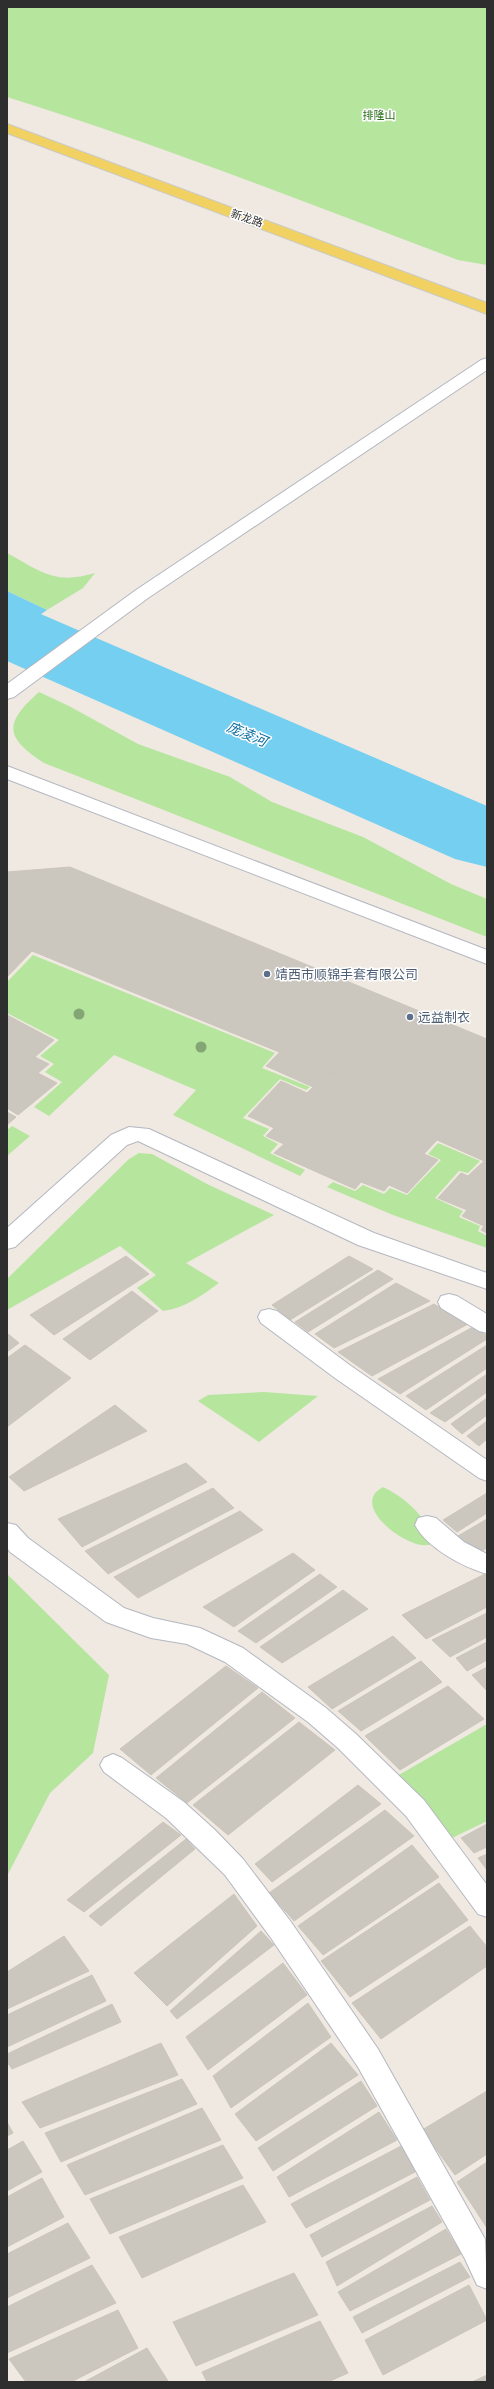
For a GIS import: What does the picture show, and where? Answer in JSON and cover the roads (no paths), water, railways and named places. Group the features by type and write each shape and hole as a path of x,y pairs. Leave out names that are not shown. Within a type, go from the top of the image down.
{"main road":[{"name":"新龙路","path":"7,120 487,298"},
{"name":"新龙路","path":"7,128 487,308"}],"street":[{"path":"7,693 142,594 487,363"},
{"path":"7,772 487,957"},
{"path":"7,1241 119,1140 129,1134 141,1134 230,1175 252,1188 366,1239 487,1281"},
{"path":"449,1302 487,1325"},
{"path":"269,1317 342,1372 487,1472"},
{"path":"427,1525 455,1549 487,1565"},
{"path":"7,1532 19,1544 115,1615 151,1628 191,1635 234,1655 317,1716 347,1741 415,1808 487,1906"},
{"path":"113,1765 175,1810 206,1838 234,1867 281,1930 368,2058 421,2156 475,2249 487,2275"}],"water":[{"path":"7,591 47,610 7,638"}],"waterway":[{"name":"庞凌河","path":"7,630 487,839"}],"place":[{"name":"靖西市顺锦手套有限公司","path":"267,974"},
{"name":"远益制衣","path":"410,1017"}],"park label":[{"name":"排隆山","path":"379,115"}]}
